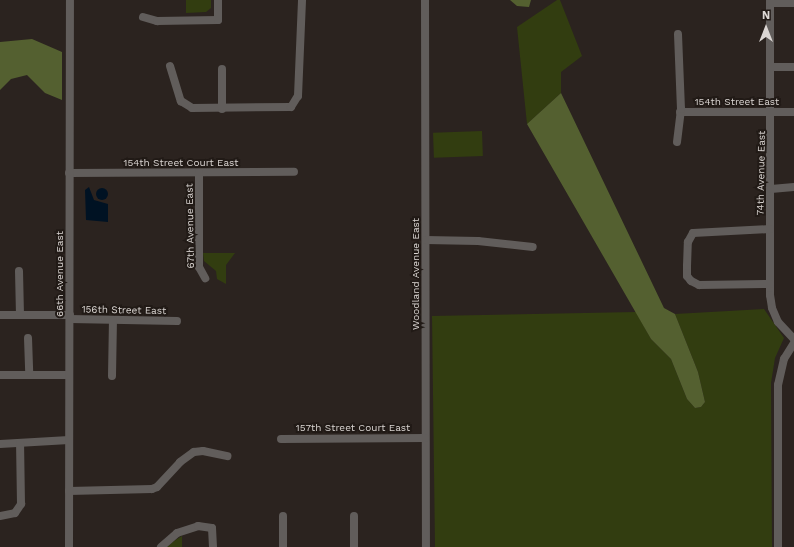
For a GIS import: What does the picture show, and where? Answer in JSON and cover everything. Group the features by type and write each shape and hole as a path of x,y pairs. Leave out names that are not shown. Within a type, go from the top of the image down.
{"street":[{"name":"66th Avenue East","path":"69,547 70,0"},
{"path":"143,17 157,21 218,20 218,0"},
{"path":"170,66 177,93 186,105 192,108 222,109 288,107 296,102 301,65 302,0"},
{"name":"Woodland Avenue East","path":"425,0 426,547"},
{"path":"770,2 794,3"},
{"name":"74th Avenue East","path":"770,2 772,66 770,284 774,314 782,328 794,339"},
{"path":"677,142 680,112 678,34"},
{"path":"772,66 794,67"},
{"path":"222,69 222,109"},
{"name":"154th Street East","path":"680,112 794,112"},
{"name":"67th Avenue East","path":"199,172 199,267 205,278"},
{"name":"154th Street Court East","path":"69,173 294,172"},
{"path":"771,189 794,187"},
{"path":"770,229 694,232 688,242 687,276 691,281 707,285 770,284"},
{"path":"426,240 478,241 533,247"},
{"path":"19,271 20,315"},
{"name":"156th Street East","path":"0,316 20,315 70,317 113,321 177,321"},
{"path":"112,376 113,321"},
{"path":"28,338 29,374"},
{"path":"778,547 778,385 784,359 794,343"},
{"path":"0,374 69,374"},
{"name":"157th Street Court East","path":"281,439 425,438"},
{"path":"0,444 69,440"},
{"path":"0,516 15,513 22,499 20,443"},
{"path":"69,491 152,489 157,487 180,462 194,452 203,451 227,456"},
{"path":"283,547 284,516"},
{"path":"354,516 354,547"},
{"path":"161,547 177,533 187,528 198,526 212,528 212,547"}],"green space":[{"path":"186,0 211,0 211,8 206,12 186,13"},
{"path":"510,0 531,0 529,7 517,6"},
{"path":"557,0 560,0 582,56 561,72 561,93 527,124 517,27"},
{"path":"32,39 62,52 62,100 45,93 27,75 11,79 0,90 0,42"},
{"path":"561,93 664,308 675,314 698,372 705,402 701,407 695,408 687,399 671,359 651,339 527,124"},
{"path":"482,131 483,156 434,158 433,133"},
{"path":"203,253 235,253 226,265 226,284 217,279 216,271 204,261"},
{"path":"764,309 784,338 775,358 771,383 772,547 435,547 432,316 636,312 651,339 671,359 687,399 695,408 701,407 705,402 698,372 675,314"},
{"path":"182,536 182,547 167,547 174,541"}],"water":[{"path":"89,187 94,200 108,204 108,222 86,220 85,190"},
{"path":"100,188 104,188 108,194 104,200 100,200 96,196 96,192"}]}
